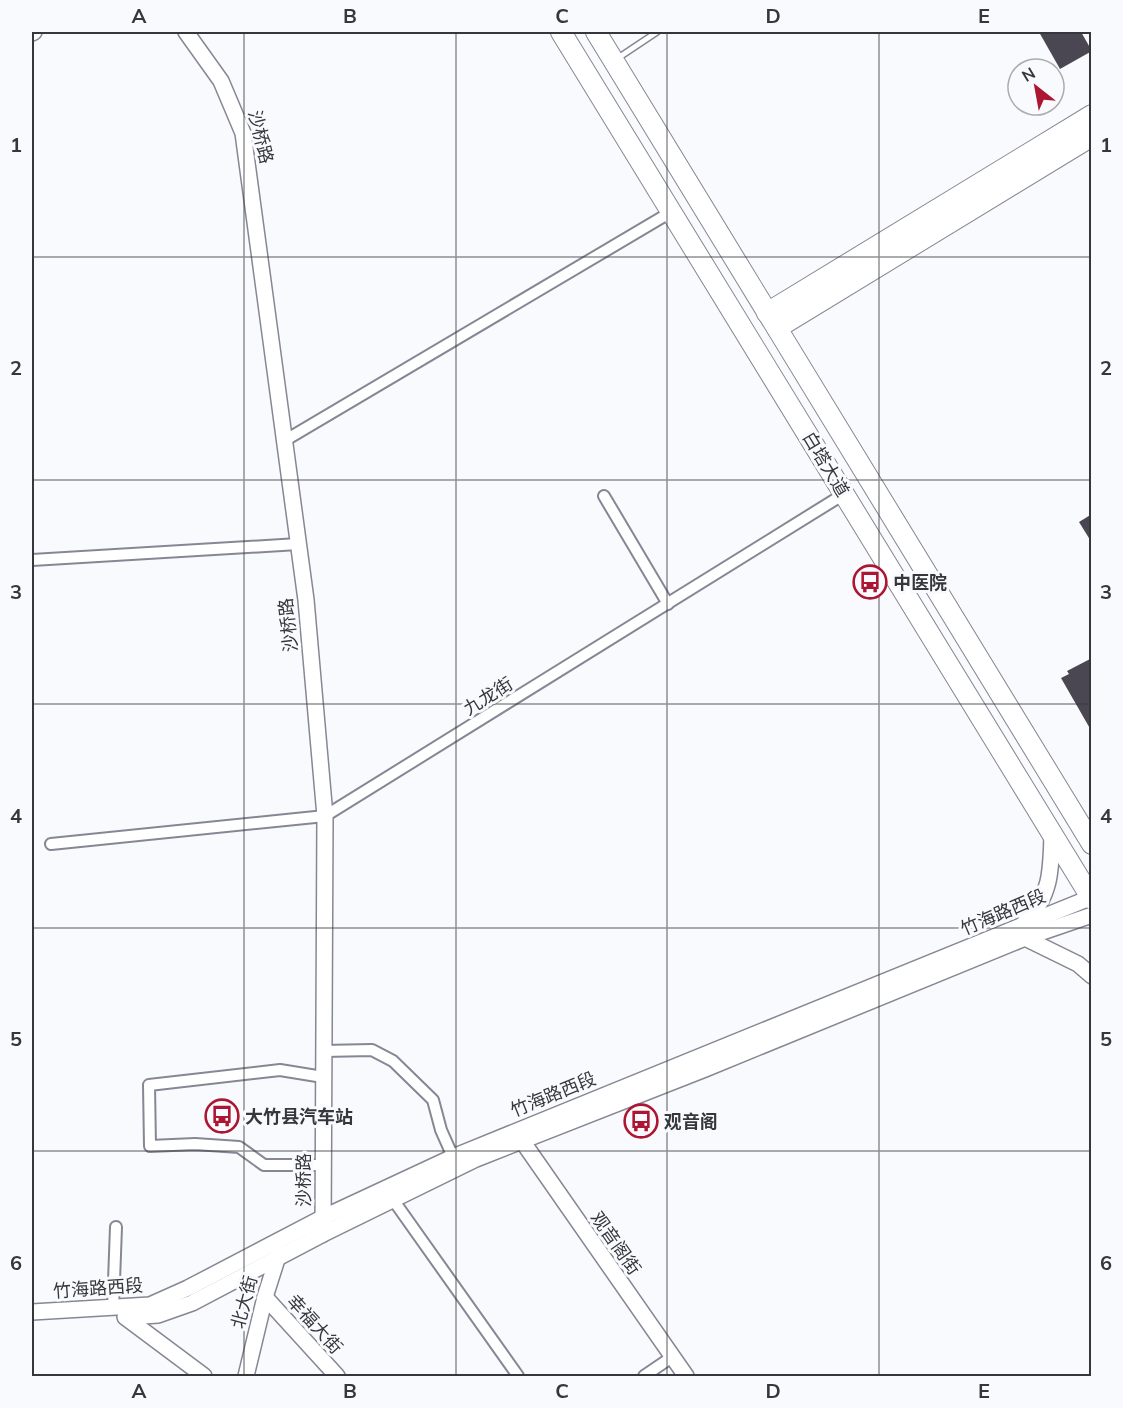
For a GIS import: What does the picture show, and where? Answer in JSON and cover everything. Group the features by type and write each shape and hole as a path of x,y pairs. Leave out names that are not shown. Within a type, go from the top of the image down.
{"highway":[{"name":"白塔大道","path":"561,32 1091,898"},
{"name":"白塔大道","path":"596,32 1084,825 1092,844"},
{"path":"772,321 1092,115"},
{"path":"772,321 1092,136"}],"street":[{"name":"沙桥路","path":"186,32 220,81 243,133 306,600 325,816 323,1234"},
{"path":"284,441 671,212"},
{"name":"九龙街","path":"325,816 844,494"},
{"path":"604,496 668,604"},
{"path":"32,560 298,544"},
{"path":"51,844 325,816"},
{"path":"1052,834 1046,891 1039,908 1022,932 1078,964 1092,976"},
{"name":"竹海路西段","path":"32,1323 119,1313 150,1305 188,1288 322,1218 453,1157 518,1137 1022,932 1091,898"},
{"name":"竹海路西段","path":"1022,932 1092,915"},
{"path":"323,1051 372,1050 393,1061 433,1100 441,1130 453,1157"},
{"path":"322,1077 280,1070 149,1085 150,1146 195,1144 239,1147 264,1165 322,1164"},
{"name":"竹海路西段","path":"32,1312 158,1315 192,1303 323,1234 394,1201 518,1137"},
{"name":"观音阁街","path":"518,1137 686,1377"},
{"path":"394,1201 518,1377"},
{"path":"116,1227 119,1313"},
{"name":"北大街","path":"246,1377 265,1297 284,1239"},
{"name":"幸福大街","path":"265,1297 337,1377"},
{"name":"竹海路西段","path":"119,1313 204,1377"},
{"path":"645,1377 672,1357"}],"lane":[{"path":"614,61 657,32"}],"building":[{"path":"1039,32 1081,32 1092,51 1066,66 1066,57 1053,57"},
{"path":"1092,514 1092,543 1079,522"},
{"path":"1092,658 1092,732 1061,678 1069,674 1067,671"}],"place":[{"name":"中医院","path":"870,582"},
{"name":"大竹县汽车站","path":"222,1116"},
{"name":"观音阁","path":"641,1121"}]}
